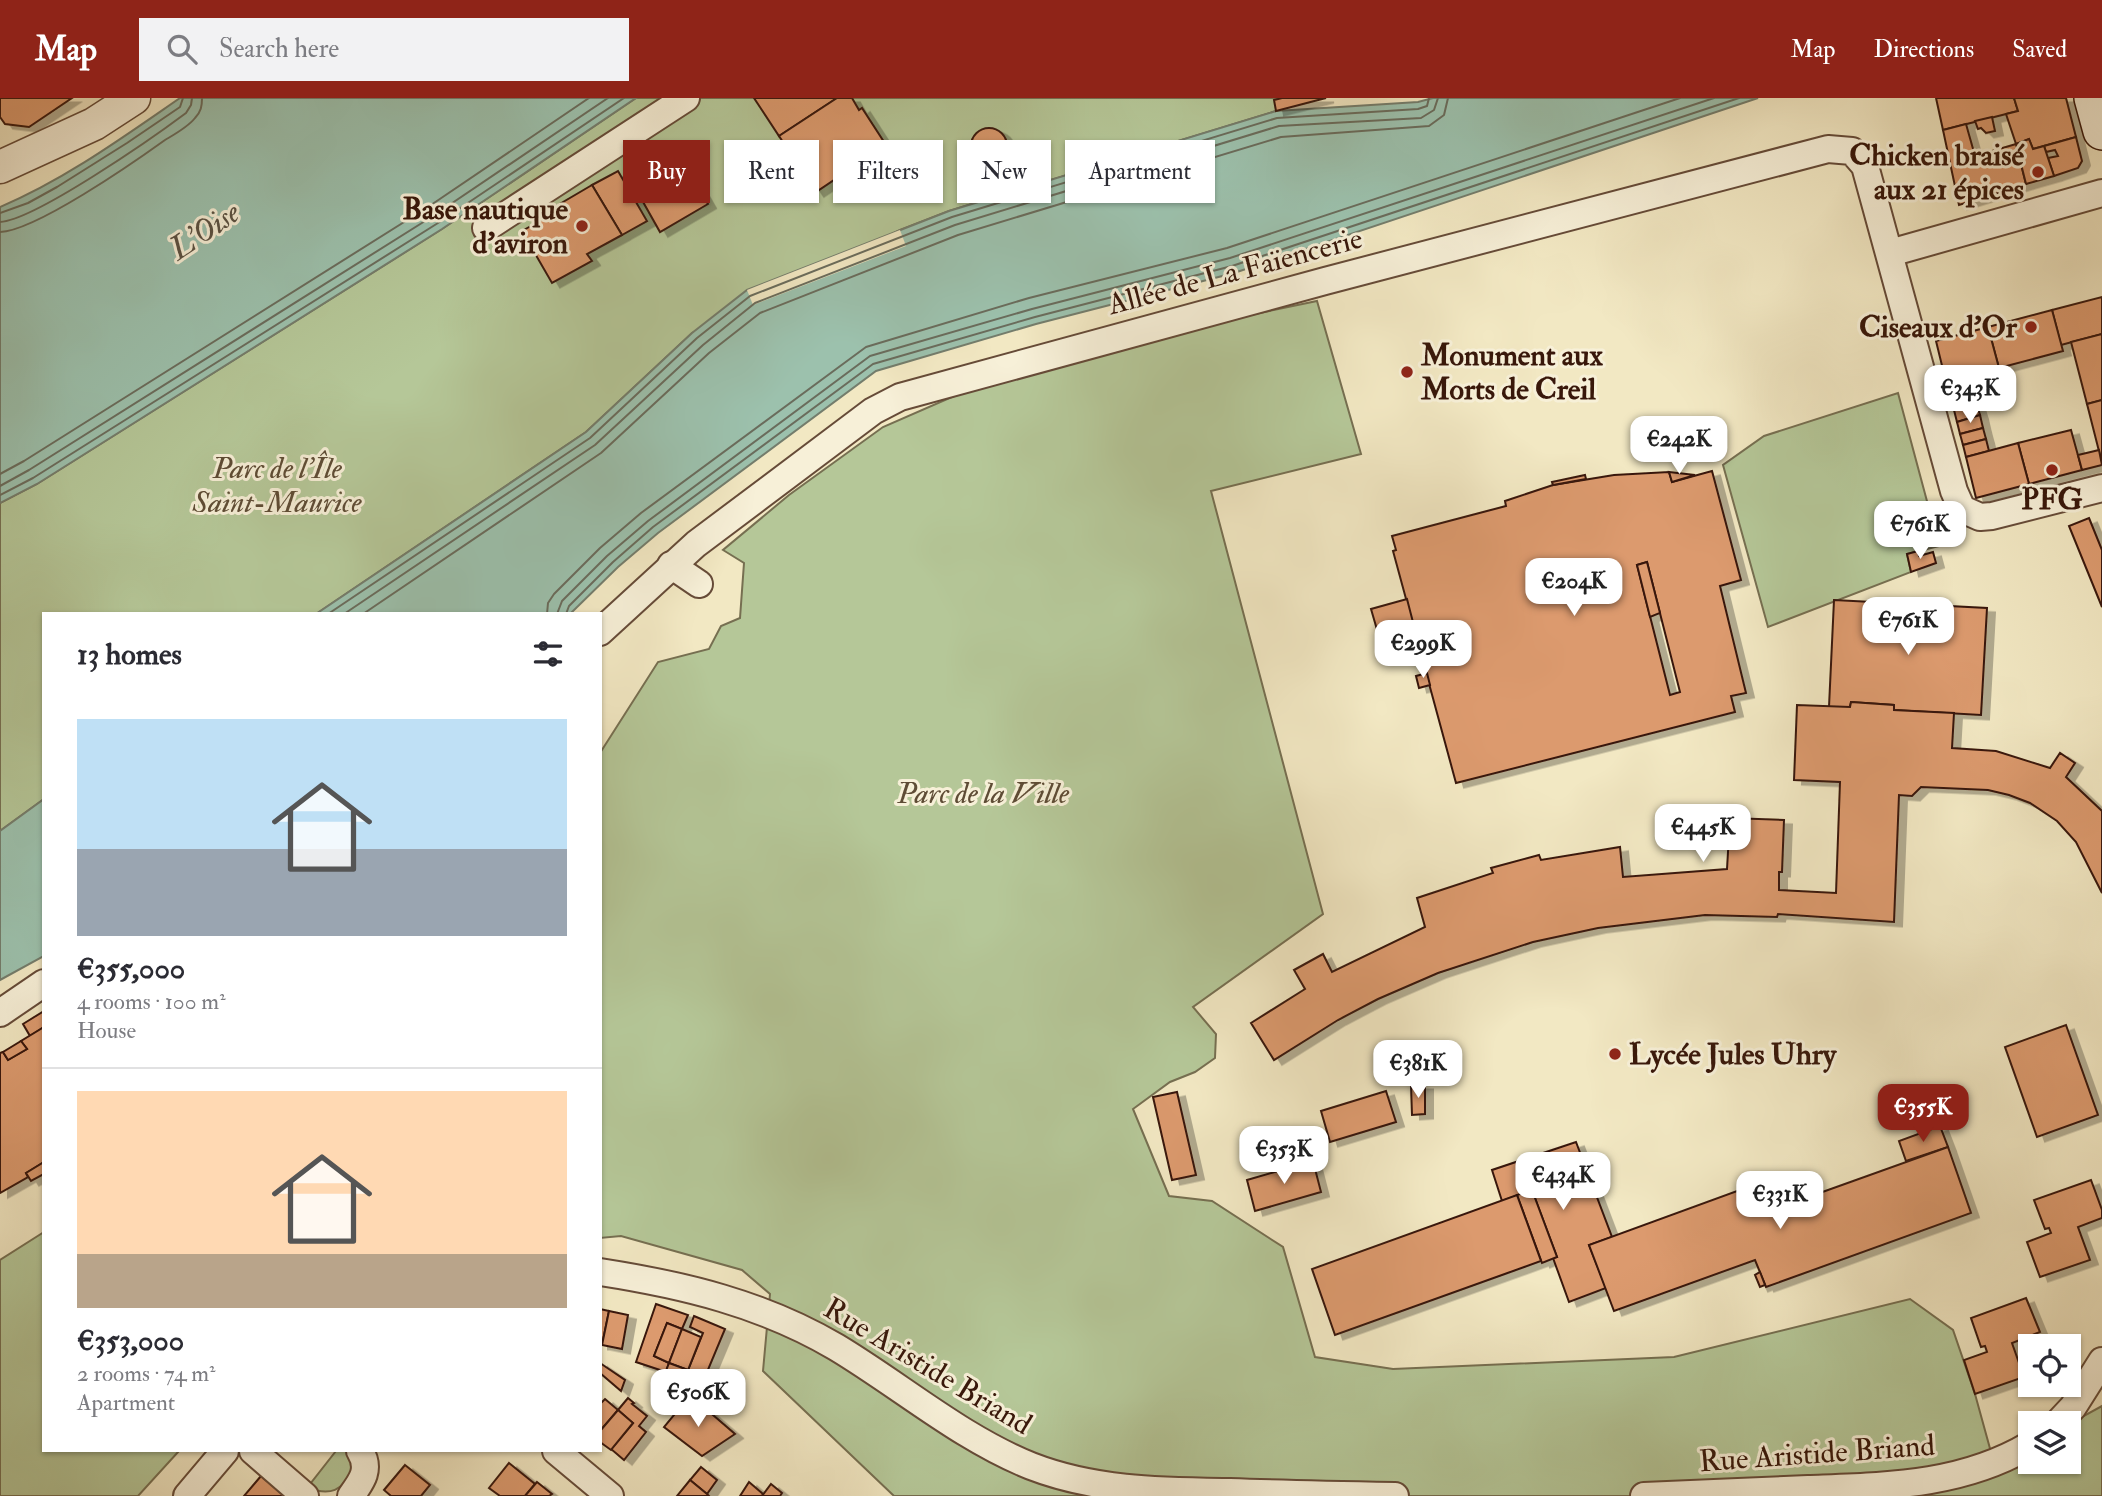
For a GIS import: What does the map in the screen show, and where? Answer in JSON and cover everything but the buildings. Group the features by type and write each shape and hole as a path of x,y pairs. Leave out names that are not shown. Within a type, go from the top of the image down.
{"main road":[{"path":"2094,98 2102,131"}],"street":[{"path":"0,167 94,124 134,98"},
{"path":"486,228 686,98"},
{"name":"Allée de La Faïencerie","path":"602,630 696,544 873,411 900,397 1815,151 1841,148 1858,156 1869,179 1954,491 1962,509 1980,517 1992,516 2102,488"},
{"path":"1890,253 2102,193"},
{"path":"671,565 699,584"},
{"path":"0,1013 42,984"},
{"name":"Rue Aristide Briand","path":"602,1272 683,1287 753,1307 834,1346 995,1448 1059,1475 1100,1485 1158,1491 1395,1496"},
{"path":"2069,1411 2101,1364"},
{"name":"Rue Aristide Briand","path":"1644,1496 1871,1487 1928,1482 1982,1468 2018,1451"},
{"path":"187,1496 224,1452"},
{"path":"254,1452 305,1496"},
{"path":"351,1496 363,1480 365,1471 360,1452"},
{"path":"557,1452 610,1496"}],"green space":[{"name":"Parc de l'Île Saint-Maurice","path":"636,98 1282,98 1276,111 1181,140 1065,140 1065,176 1051,180 1051,140 957,140 957,203 975,203 900,230 692,333 586,432 319,612 42,612 42,800 0,831 0,503 37,484 442,229"},
{"name":"Parc de la Ville","path":"1317,301 1361,454 1211,491 1323,914 1193,1007 1216,1034 1215,1058 1195,1072 1170,1082 1133,1109 1169,1196 1212,1201 1283,1247 1315,1357 1393,1369 1674,1357 1910,1299 1953,1330 1975,1394 1994,1463 2018,1451 2018,1474 2081,1474 2081,1417 2102,1406 2102,1496 894,1496 763,1371 770,1294 742,1270 621,1236 602,1238 602,750 658,662 709,649 721,626 740,618 744,563 723,550 789,495 883,427 961,393 1150,336"},
{"path":"1898,393 1939,546 1907,554 1911,572 1768,627 1723,465 1764,436"},
{"path":"42,1233 42,1452 178,1452 138,1496 0,1496 0,1260"},
{"path":"335,1452 349,1452 353,1470 345,1483 335,1490 323,1492 307,1488"}],"water":[{"name":"L'Oise","path":"180,98 636,98 442,229 37,484 0,503 0,207 70,171"},
{"path":"1433,98 1758,98 1234,273 1036,324 876,371 658,533 572,612 319,612 586,432 692,333 747,290 975,203 1051,203 1051,180 1065,176 1065,203 1215,203 1215,140 1181,140 1276,111 1418,102"},
{"path":"42,800 42,957 0,980 0,831"}],"pier":[{"path":"900,230 906,246 753,305 747,290"}],"place":[{"name":"Chicken braisé aux 21 épices","path":"2038,172"},
{"name":"Base nautique d'aviron","path":"582,226"},
{"name":"Ciseaux d'Or","path":"2031,327"},
{"name":"Monument aux Morts de Creil","path":"1407,372"},
{"name":"PFG","path":"2052,470"},
{"name":"Lycée Jules Uhry","path":"1615,1054"}]}
